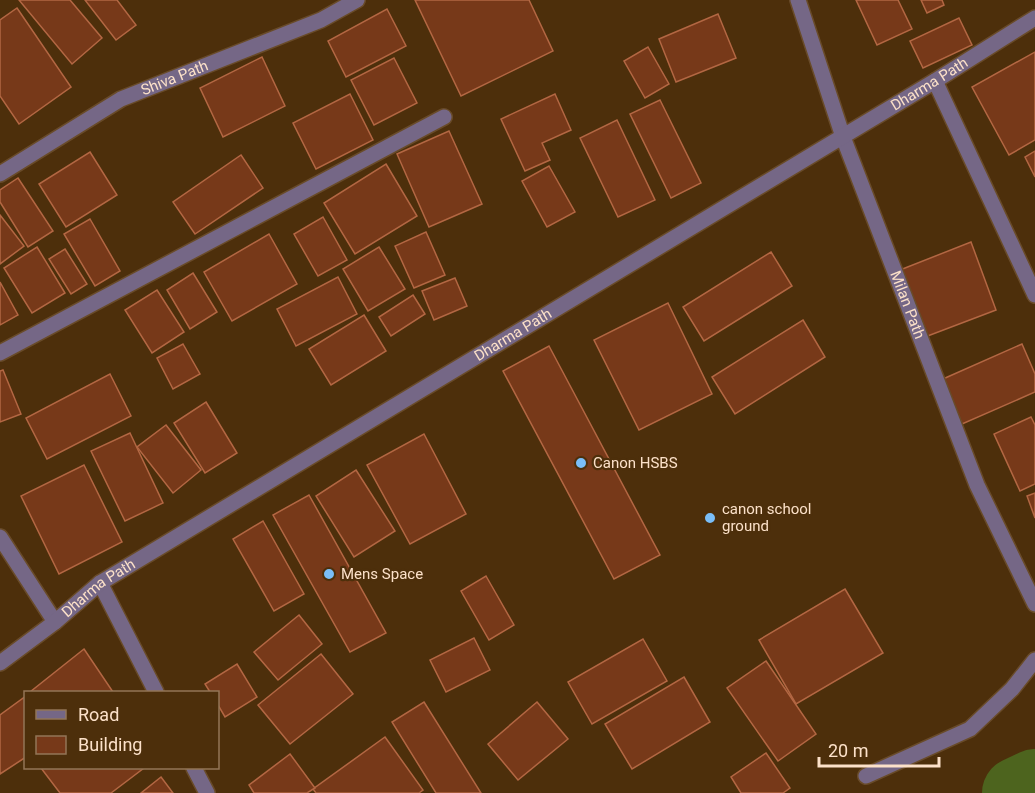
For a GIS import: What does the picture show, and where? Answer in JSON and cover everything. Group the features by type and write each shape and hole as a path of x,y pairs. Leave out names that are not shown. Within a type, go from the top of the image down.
{"street":[{"name":"Shiva Path","path":"0,174 121,99 321,20 357,0"},
{"name":"Milan Path","path":"798,0 843,137 977,485 1035,604"},
{"name":"Dharma Path","path":"0,663 55,622 100,583 843,137 1035,18"},
{"path":"935,81 1035,296"},
{"path":"0,353 444,117"},
{"path":"0,537 55,622"},
{"path":"100,583 155,691"},
{"path":"866,776 970,729 1012,688 1035,660"},
{"path":"195,769 207,793"}],"building":[{"path":"19,0 70,0 102,38 72,64"},
{"path":"85,0 117,0 136,25 116,40"},
{"path":"415,0 529,0 553,51 461,96"},
{"path":"856,0 898,0 912,29 877,45"},
{"path":"921,0 942,0 944,5 927,13"},
{"path":"17,8 71,87 19,124 0,96 0,20"},
{"path":"387,9 406,46 346,77 328,41"},
{"path":"718,14 736,58 676,82 659,39"},
{"path":"959,18 972,45 923,68 910,41"},
{"path":"648,47 669,84 645,98 624,61"},
{"path":"1035,52 1035,140 1009,155 972,87"},
{"path":"262,57 285,106 223,137 200,88"},
{"path":"394,58 417,103 374,125 351,80"},
{"path":"350,94 373,140 316,169 293,123"},
{"path":"555,94 571,130 542,143 550,160 525,171 501,119"},
{"path":"660,100 701,183 671,198 630,114"},
{"path":"617,120 655,200 618,217 580,138"},
{"path":"449,131 482,204 429,227 397,154"},
{"path":"1035,151 1035,177 1025,157"},
{"path":"90,152 117,195 66,227 39,184"},
{"path":"241,155 263,188 195,234 173,202"},
{"path":"386,164 417,216 355,254 324,203"},
{"path":"549,166 575,212 547,227 522,181"},
{"path":"18,178 53,231 28,247 0,202 0,190"},
{"path":"0,215 24,246 0,264"},
{"path":"323,217 347,260 318,276 294,234"},
{"path":"90,219 120,271 95,286 64,234"},
{"path":"426,232 445,275 414,288 395,246"},
{"path":"269,234 297,284 232,321 204,272"},
{"path":"971,242 996,310 925,337 900,270"},
{"path":"37,247 65,293 32,313 4,268"},
{"path":"379,247 405,289 368,311 343,269"},
{"path":"65,249 87,284 71,294 49,259"},
{"path":"771,252 792,286 704,341 683,307"},
{"path":"193,273 217,312 190,329 167,290"},
{"path":"338,277 357,314 296,346 277,309"},
{"path":"455,278 467,306 434,320 422,291"},
{"path":"0,282 18,315 0,325"},
{"path":"157,290 184,332 152,353 125,310"},
{"path":"413,295 425,314 391,336 379,317"},
{"path":"668,303 712,394 639,430 594,340"},
{"path":"364,315 386,351 331,385 309,349"},
{"path":"803,320 825,357 735,414 712,377"},
{"path":"183,344 200,374 173,389 157,358"},
{"path":"1022,344 1035,374 1035,392 962,424 943,379"},
{"name":"Canon HSBS","path":"549,346 660,555 614,579 503,371"},
{"path":"3,370 21,414 0,422 0,371"},
{"path":"110,374 131,416 47,459 26,418"},
{"path":"206,402 237,453 205,473 174,423"},
{"path":"1031,417 1035,425 1035,484 1020,491 994,434"},
{"path":"166,425 201,470 173,493 137,447"},
{"path":"130,433 163,503 125,521 91,451"},
{"path":"424,434 466,514 410,544 367,465"},
{"path":"84,465 122,542 59,574 21,496"},
{"path":"356,470 395,531 354,557 316,496"},
{"path":"1035,493 1035,518 1027,496"},
{"name":"Mens Space","path":"309,495 386,633 350,652 273,515"},
{"path":"263,521 304,594 274,611 233,539"},
{"path":"486,576 514,625 489,640 461,591"},
{"path":"845,589 883,653 796,704 759,640"},
{"path":"299,615 322,644 278,680 254,652"},
{"path":"474,638 490,670 446,692 430,660"},
{"path":"643,639 667,681 592,724 568,682"},
{"path":"84,649 112,691 31,691"},
{"path":"321,654 353,694 290,744 258,705"},
{"path":"766,661 816,734 778,761 727,688"},
{"path":"237,664 257,697 225,717 219,707 219,691 209,691 205,684"},
{"path":"684,677 710,722 632,769 605,724"},
{"path":"24,697 24,758 0,774 0,715"},
{"path":"424,702 481,793 436,793 392,722"},
{"path":"537,702 568,739 518,780 488,744"},
{"path":"385,737 423,790 419,793 316,793 313,789"},
{"path":"766,753 790,788 783,793 741,793 731,777"},
{"path":"290,754 315,788 307,793 254,793 249,785"},
{"path":"42,769 143,769 111,793 60,793"},
{"path":"161,777 173,793 141,793"}],"waterway":[{"path":"1018,793 1035,785"}],"place":[{"name":"Canon HSBS","path":"581,463"},
{"name":"canon school ground","path":"710,518"},
{"name":"Mens Space","path":"329,574"}]}
